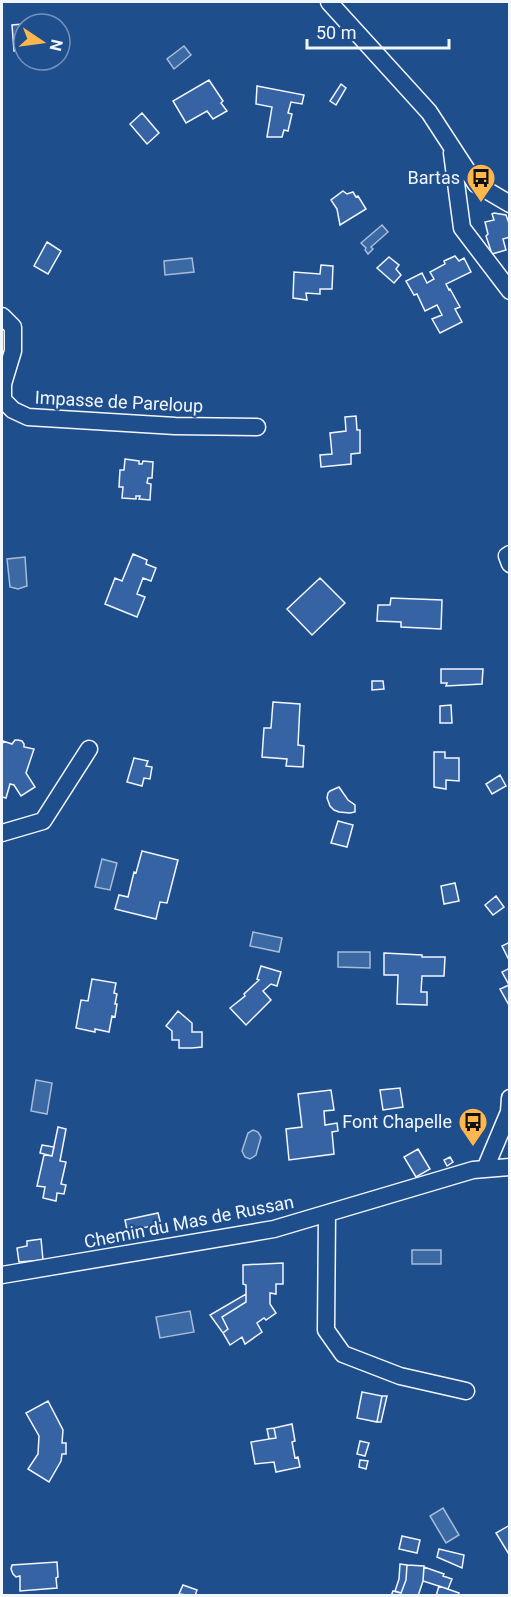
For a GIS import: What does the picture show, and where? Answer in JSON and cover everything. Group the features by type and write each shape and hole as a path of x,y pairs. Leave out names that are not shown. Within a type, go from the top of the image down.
{"street":[{"path":"330,2 429,112 476,184 510,204"},
{"path":"451,146 462,228 510,291"},
{"name":"Impasse de Pareloup","path":"2,316 13,327 13,351 3,384 3,400 13,410 28,417 175,426 257,427"},
{"path":"510,554 507,556 510,564"},
{"path":"2,833 44,821 89,749"},
{"path":"485,1169 509,1112 510,1098"},
{"name":"Chemin du Mas de Russan","path":"2,1275 274,1229 473,1170 510,1167"},
{"path":"327,1214 326,1330 343,1354 400,1376 466,1391"}],"water":[{"path":"184,46 191,55 174,69 167,59"},
{"path":"382,225 388,232 371,247 373,249 368,254 361,243"},
{"path":"192,258 194,272 165,275 164,261"},
{"path":"25,557 27,586 18,589 10,587 7,559"},
{"path":"102,859 117,863 110,890 95,887"},
{"path":"253,932 282,938 279,952 250,946"},
{"path":"338,952 370,952 370,968 338,967"},
{"path":"36,1080 52,1083 47,1114 31,1111"},
{"path":"253,1130 261,1137 256,1155 250,1159 245,1157 242,1151 248,1133"},
{"path":"412,1250 441,1250 441,1264 412,1264"},
{"path":"190,1311 194,1332 160,1338 156,1317"},
{"path":"443,1508 459,1535 446,1543 430,1516"}],"building":[{"path":"209,80 227,111 213,119 207,111 186,123 173,101"},
{"path":"341,84 346,88 336,105 330,101"},
{"path":"257,86 304,95 302,104 291,102 288,113 292,114 288,131 284,130 282,137 267,137 272,107 256,104"},
{"path":"142,113 159,133 147,144 130,124"},
{"path":"343,191 347,194 353,192 366,209 340,225 337,209 331,200"},
{"path":"492,214 506,215 510,226 510,237 503,239 506,250 492,254 486,236 488,234 485,222 494,220"},
{"path":"47,242 61,251 48,274 34,266"},
{"path":"455,256 459,261 464,258 471,272 446,284 460,307 455,309 462,322 440,333 432,319 442,315 437,305 425,311 417,294 414,295 406,281 422,273 427,283 434,279 430,272"},
{"path":"389,257 399,265 396,269 401,275 394,283 377,268"},
{"path":"321,265 333,266 332,289 320,289 320,294 306,293 307,300 293,298 294,272 320,274"},
{"path":"356,416 357,430 360,430 360,453 351,454 351,464 321,467 320,455 332,454 330,433 346,431 345,417"},
{"path":"125,459 139,461 139,464 143,461 153,462 152,478 148,478 147,483 151,484 150,500 139,499 140,496 136,496 136,499 122,498 123,487 119,487 120,470 124,470"},
{"path":"133,554 147,560 146,564 156,568 151,581 143,578 137,594 145,597 137,617 105,604 115,578 122,581"},
{"path":"320,578 345,603 312,635 287,609"},
{"path":"391,598 442,600 441,629 401,627 401,622 377,621 378,605 390,605"},
{"path":"441,669 483,669 482,684 446,686 447,683 441,683"},
{"path":"372,681 383,681 384,689 372,690"},
{"path":"273,702 300,704 298,745 304,746 303,767 286,766 287,759 262,757 264,728 271,728"},
{"path":"451,705 452,723 440,723 440,706"},
{"path":"15,740 22,741 24,747 34,749 26,773 35,787 21,796 14,785 10,784 6,798 2,797 2,746 3,741 12,744"},
{"path":"434,752 445,752 445,758 459,758 459,781 446,780 446,789 434,787"},
{"path":"134,758 148,761 146,766 152,767 150,779 144,778 142,786 127,782"},
{"path":"500,775 506,786 492,794 486,784"},
{"path":"339,787 348,800 355,805 355,812 339,812 330,806 328,793"},
{"path":"338,821 353,825 347,847 331,843"},
{"path":"142,851 178,860 167,903 160,902 156,919 115,909 119,895 128,897"},
{"path":"455,883 459,901 444,904 441,886"},
{"path":"496,896 504,907 493,915 485,905"},
{"path":"510,942 510,960 509,960 502,946"},
{"path":"384,953 445,957 444,976 422,976 421,992 427,992 427,1005 397,1004 398,975 384,975"},
{"path":"261,966 281,972 277,986 271,984 263,991 271,1000 246,1025 230,1008 259,980 257,979"},
{"path":"510,968 510,1007 500,989 509,985 502,972"},
{"path":"92,979 116,983 114,993 117,994 115,1004 117,1004 109,1032 76,1028 81,1000 88,1001"},
{"path":"178,1011 192,1023 192,1032 202,1032 202,1047 179,1048 179,1040 172,1040 172,1031 166,1026"},
{"path":"400,1088 403,1107 383,1110 380,1090"},
{"path":"331,1090 334,1110 324,1111 325,1125 337,1123 338,1131 332,1132 334,1154 289,1160 286,1129 302,1127 298,1094"},
{"path":"58,1127 66,1129 60,1161 66,1162 61,1184 66,1185 64,1194 57,1193 56,1201 43,1198 45,1187 37,1186 44,1155 52,1156"},
{"path":"42,1145 54,1147 52,1156 40,1153"},
{"path":"418,1149 430,1169 416,1177 404,1157"},
{"path":"450,1157 453,1162 447,1166 444,1160"},
{"path":"158,1213 161,1225 127,1230 125,1220"},
{"path":"41,1239 43,1260 19,1262 17,1248 27,1246 27,1241"},
{"path":"283,1263 283,1284 276,1284 276,1294 270,1293 270,1304 276,1313 257,1323 262,1332 245,1344 242,1337 230,1345 223,1333 228,1329 222,1317 246,1302 243,1265"},
{"path":"246,1294 246,1302 222,1317 228,1329 223,1333 210,1315"},
{"path":"362,1392 382,1396 377,1422 357,1418"},
{"path":"382,1396 387,1396 381,1422 377,1422"},
{"path":"48,1401 63,1430 62,1443 66,1443 66,1454 62,1454 61,1461 49,1482 28,1469 38,1454 39,1436 26,1413"},
{"path":"292,1424 295,1441 292,1442 295,1458 298,1457 300,1467 276,1472 274,1462 255,1464 251,1442 276,1438 274,1428"},
{"path":"274,1428 276,1438 269,1439 267,1429"},
{"path":"360,1441 369,1443 365,1456 357,1454"},
{"path":"360,1460 368,1461 366,1469 359,1467"},
{"path":"510,1525 510,1556 496,1533"},
{"path":"402,1536 420,1540 417,1553 399,1549"},
{"path":"439,1549 464,1555 462,1568 437,1557"},
{"path":"57,1562 57,1588 20,1591 20,1576 16,1577 13,1574 12,1565"},
{"path":"400,1564 407,1565 406,1580 401,1593 395,1591"},
{"path":"407,1565 424,1566 423,1581 418,1596 391,1596 393,1591 401,1593 406,1580"},
{"path":"424,1567 452,1579 448,1589 423,1581"},
{"path":"183,1585 197,1590 195,1596 179,1594"},
{"path":"439,1586 459,1593 458,1596 436,1596"}],"place":[{"name":"Bartas","path":"481,204"},
{"name":"Font Chapelle","path":"473,1148"}]}
